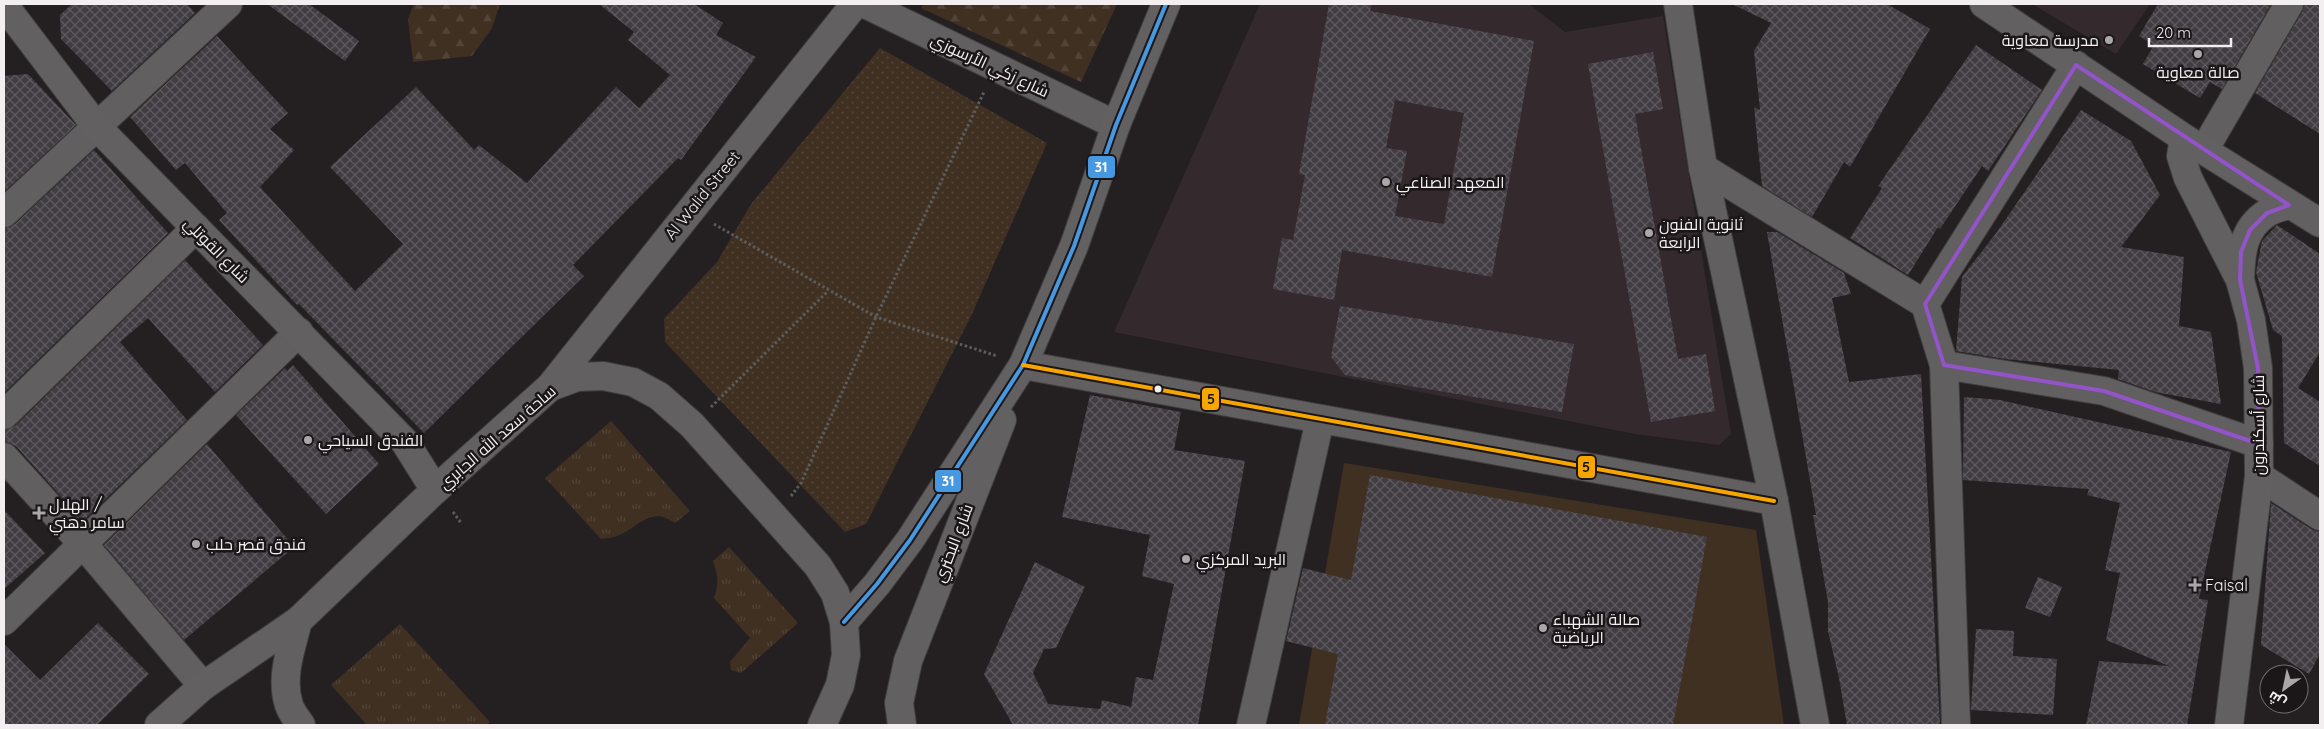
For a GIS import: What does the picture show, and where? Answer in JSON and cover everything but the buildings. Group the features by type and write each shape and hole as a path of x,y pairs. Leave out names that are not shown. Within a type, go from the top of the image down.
{"main road":[{"name":"Al Walid Street","path":"550,387 855,4"},
{"path":"844,622 877,584 910,540 1023,365 1074,246 1116,125 1166,4"},
{"path":"1984,4 2194,144 2320,223"},
{"name":"شارع القوتلي","path":"7,8 96,126 405,442 435,490"},
{"name":"شارع أسكندرون","path":"2194,144 2181,156 2188,178 2240,280 2250,320 2258,368 2259,476 2229,725"},
{"path":"2240,280 2241,252 2250,230 2267,213 2289,205"},
{"name":"شارع البحتري","path":"902,725 899,702 908,662 1023,365"},
{"name":"ساحة سعد الله الجابري","path":"301,725 289,706 285,680 289,653 298,622 435,490 550,387 577,377 604,376 633,382 659,396 692,425 818,566 835,593 844,622 846,655 840,685 822,725"},
{"path":"159,725 203,686 298,622"}],"street":[{"path":"4,213 228,4"},
{"name":"شارع زكي الأرسوزي","path":"865,4 1116,125"},
{"path":"1678,4 1703,168 1774,500 1815,725"},
{"path":"2194,144 2289,4"},
{"path":"1925,304 2076,65"},
{"path":"1703,168 1925,304 1944,365 1956,725"},
{"path":"4,415 196,228"},
{"path":"4,621 298,332"},
{"path":"1023,365 1320,420 1774,500"},
{"path":"1944,365 2104,391 2260,444"},
{"path":"1251,725 1320,420"},
{"path":"4,457 83,544 203,686"},
{"path":"2259,476 2320,516"}],"path":[{"path":"775,518 801,483 876,317 997,67"},
{"path":"690,210 876,317 1023,365"},
{"path":"692,425 828,291"}],"highlighted area":[{"path":"2076,65 2289,205 2267,213 2250,230 2241,252 2240,280 2258,368 2259,444 2104,391 1944,365 1925,304"}],"shaded area":[{"name":"المعهد الصناعي","path":"1260,4 1529,4 1565,32 1663,16 1731,434 1719,445 1635,434 1114,332"},
{"name":"مدرسة معاوية","path":"2032,4 2150,4 2116,54"}],"green space":[{"path":"414,4 500,4 492,28 472,56 413,62 408,19"},
{"path":"924,4 1117,4 1081,82 921,8"},
{"path":"880,48 1047,143 972,314 866,524 845,532 665,342 664,319 717,262 751,204"},
{"path":"611,421 690,511 675,523 658,516 651,517 617,536 601,539 545,478"},
{"name":"صالة الشهباء الرياضية","path":"1344,463 1756,530 1784,725 1299,725"},
{"path":"729,547 798,623 741,673 731,670 730,662 750,638 714,598 717,580 713,561"},
{"path":"400,624 490,722 486,725 367,725 331,685"}],"transit line":[{"name":"31","path":"844,622 877,584 910,540 1023,365 1074,246 1116,125 1166,4"},
{"name":"5","path":"1023,365 1774,501"}],"place":[{"name":"مدرسة معاوية","path":"2109,40"},
{"name":"صالة معاوية","path":"2198,54"},
{"name":"المعهد الصناعي","path":"1386,182"},
{"name":"ثانوية الفنون الرابعة","path":"1649,233"},
{"name":"الفندق السياحي","path":"308,440"},
{"name":"الهلال / سامر دهني","path":"39,513"},
{"name":"فندق قصر حلب","path":"196,544"},
{"name":"البريد المركزي","path":"1186,559"},
{"name":"Faisal","path":"2195,585"},
{"name":"صالة الشهباء الرياضية","path":"1543,628"}]}
